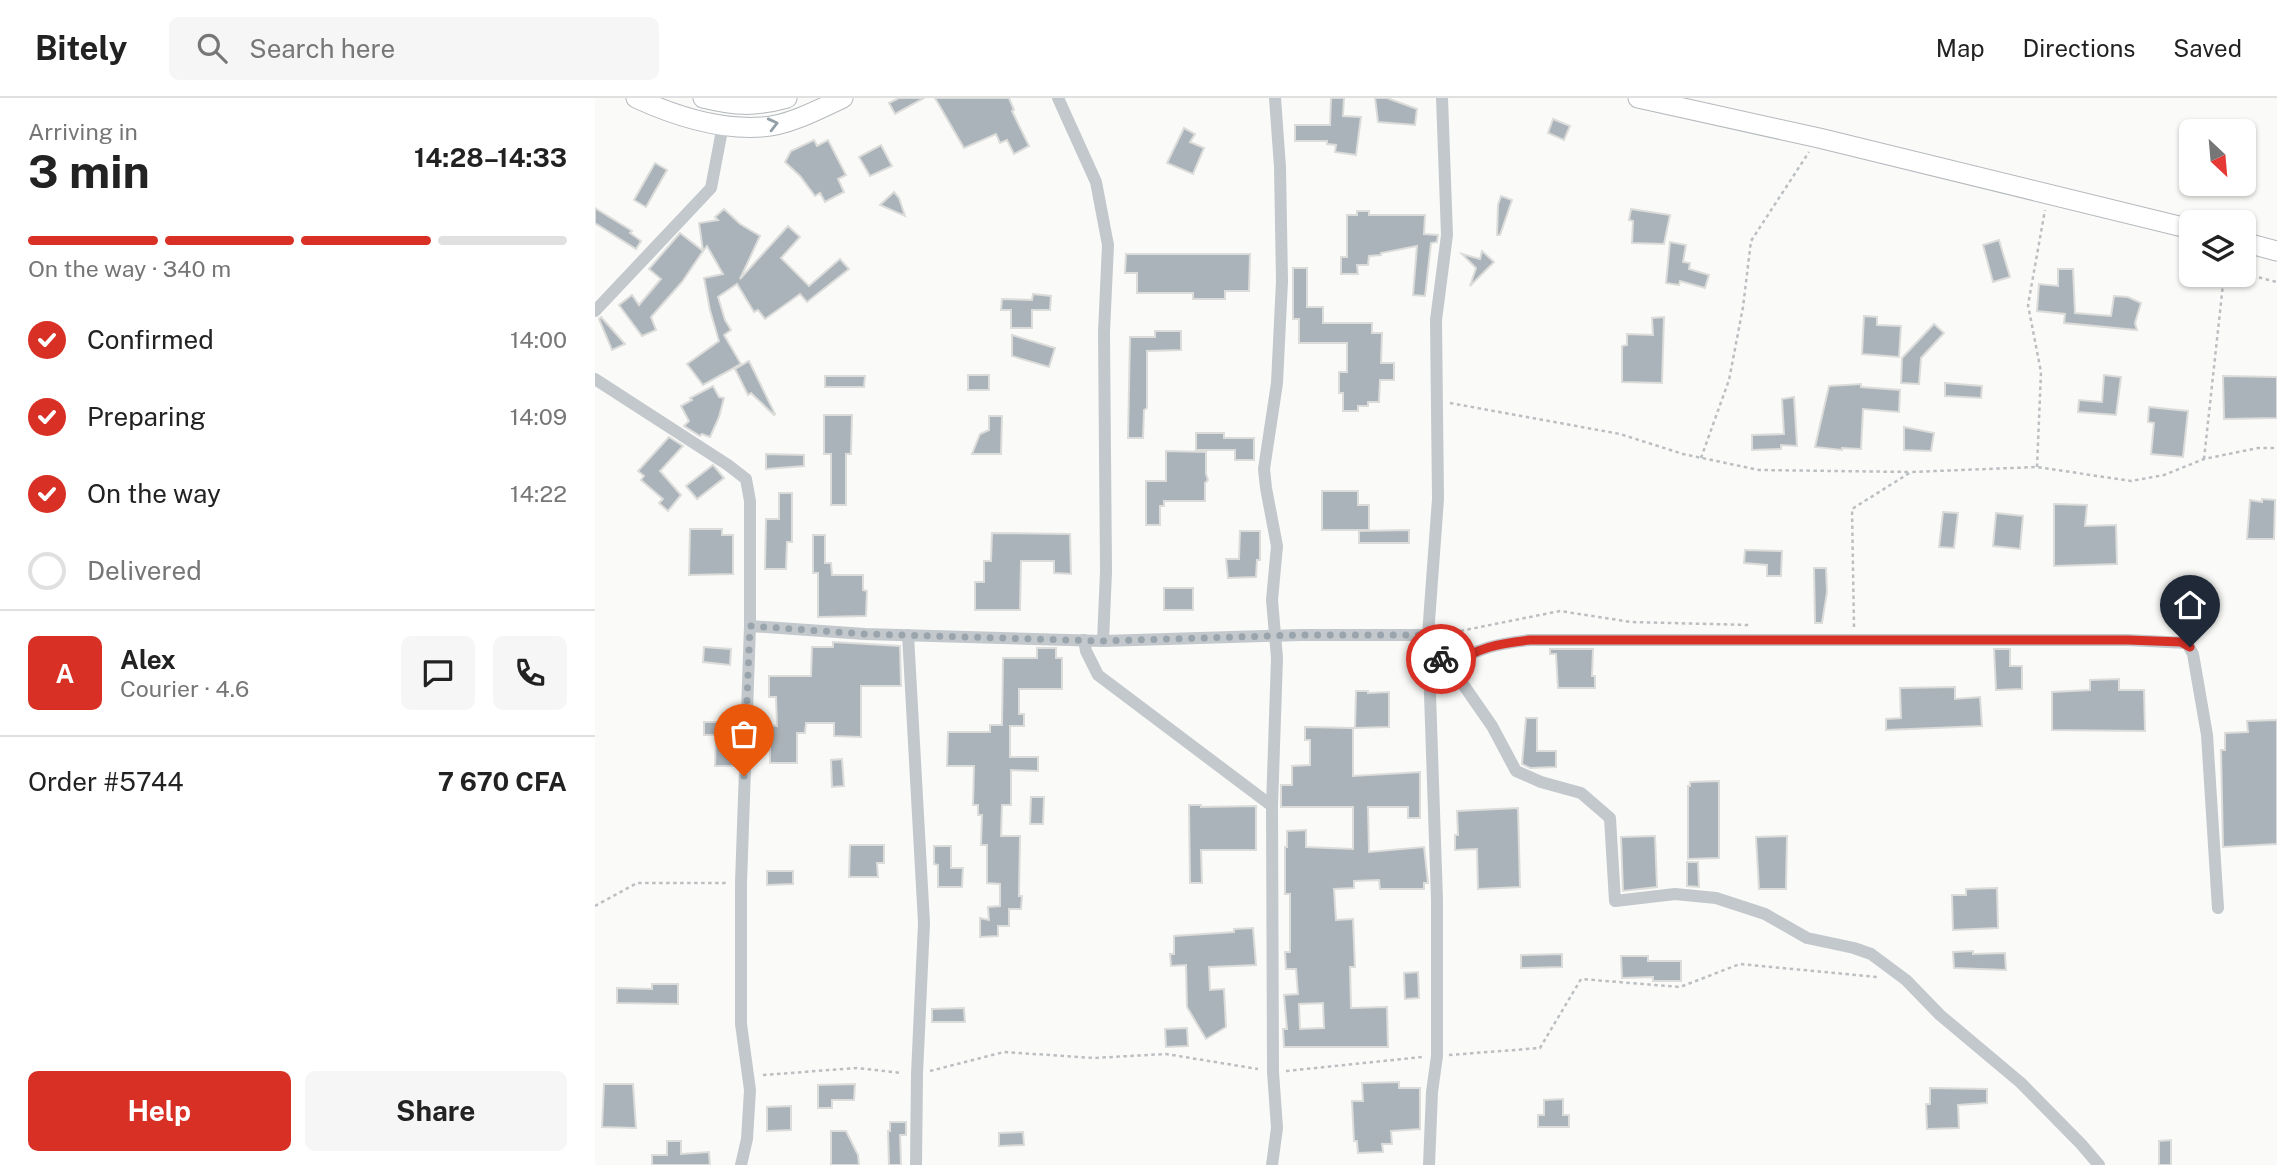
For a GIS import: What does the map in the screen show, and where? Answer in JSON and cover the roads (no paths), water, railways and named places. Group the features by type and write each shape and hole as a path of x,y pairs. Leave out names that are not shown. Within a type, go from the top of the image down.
{"highway":[{"path":"636,98 698,121 764,128 811,114 843,98"},
{"path":"703,98 725,104 758,106 787,98"},
{"path":"1637,98 1819,138 2179,226"},
{"path":"2256,245 2277,251"}],"street":[{"path":"1058,98 1096,182 1108,245 1104,332 1106,572 1103,641"},
{"path":"1272,1165 1277,1128 1273,1072 1272,806 1277,658 1272,600 1277,546 1265,469 1276,383 1282,281 1280,167 1275,98"},
{"path":"1429,1165 1432,1092 1437,1056 1437,900 1428,635 1438,499 1436,320 1447,235 1442,98"},
{"path":"595,311 711,188 723,125"},
{"path":"595,379 746,479 750,501 750,626 741,883 741,1024 750,1090 747,1139 741,1165"},
{"path":"750,626 908,635 1103,641 1300,635 1428,635"},
{"path":"908,635 924,923 916,1074 916,1165"},
{"path":"1084,640 1086,651 1098,674 1272,806"},
{"path":"1451,667 1479,650 1530,640 2128,640 2187,643 2193,654 2207,735 2218,908"},
{"path":"1429,650 1451,667 1492,726 1516,771 1541,782 1581,793 1610,818 1615,901 1675,894 1716,898 1765,914 1807,938 1871,954 1906,980 1940,1015 2021,1083 2099,1165"}]}
